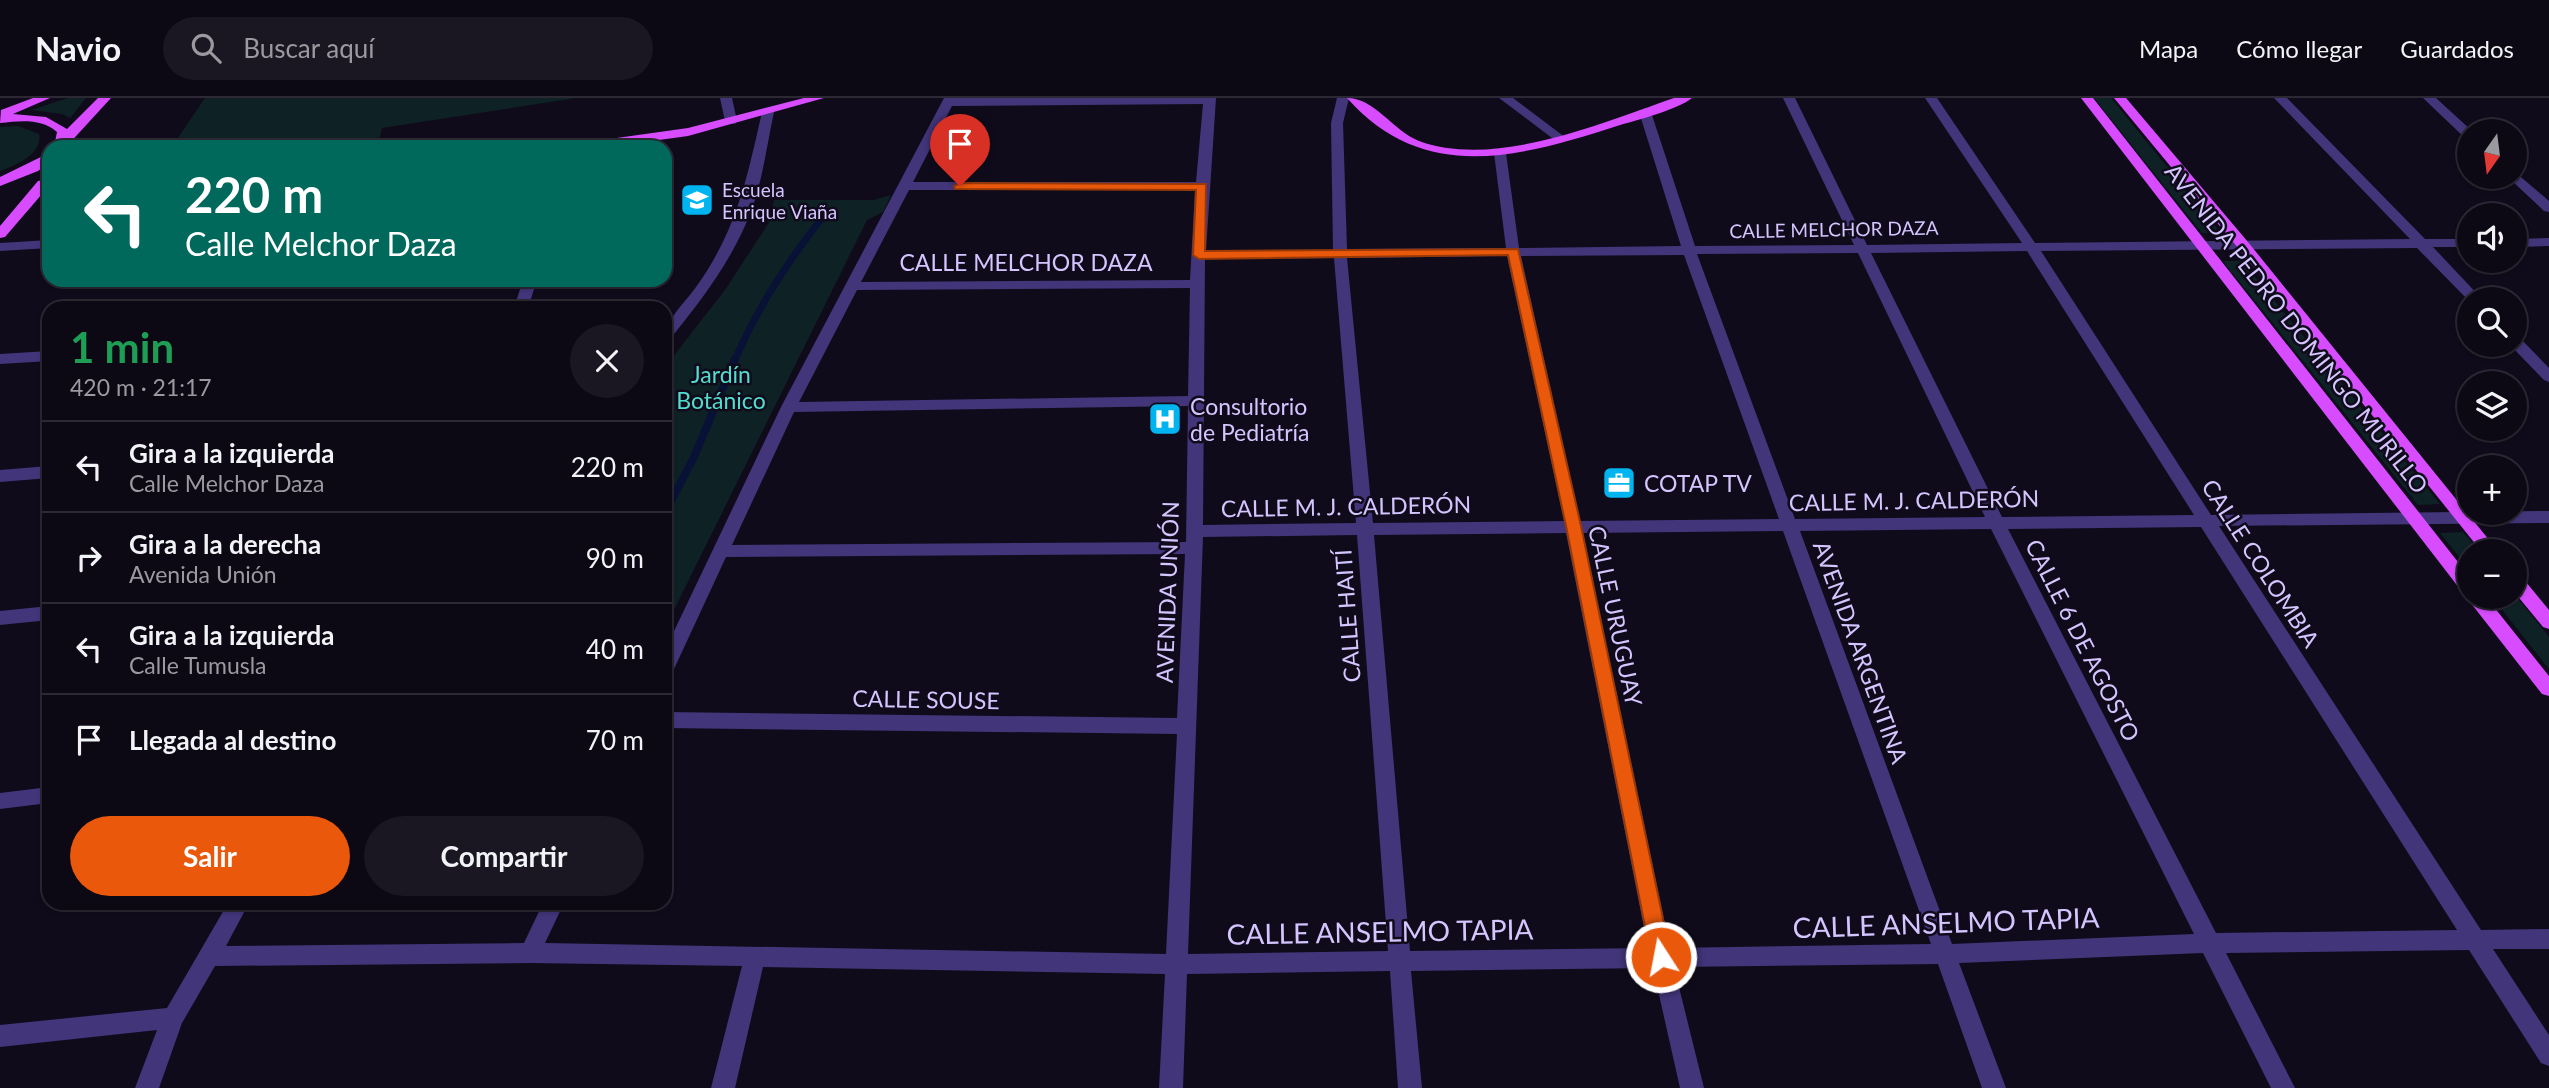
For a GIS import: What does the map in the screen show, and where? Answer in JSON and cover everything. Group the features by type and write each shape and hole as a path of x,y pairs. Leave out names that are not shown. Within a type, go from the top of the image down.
{"main road":[{"path":"0,117 44,98"},
{"path":"65,140 105,98"},
{"path":"639,140 731,121 818,98"},
{"path":"1353,98 1413,143 1443,152 1474,155 1500,153 1560,138 1686,98"},
{"name":"AVENIDA PEDRO DOMINGO MURILLO","path":"2087,98 2457,573"},
{"name":"AVENIDA PEDRO DOMINGO MURILLO","path":"2120,98 2243,245 2457,511"},
{"path":"0,117 24,117 56,123 63,131 62,140"},
{"path":"0,182 21,174 42,161"},
{"path":"21,174 42,182"},
{"path":"0,234 42,188"},
{"name":"AVENIDA PEDRO DOMINGO MURILLO","path":"2469,525 2480,539"},
{"path":"2527,595 2549,622"},
{"path":"2486,609 2549,689"}],"street":[{"path":"726,98 731,121"},
{"name":"CALLE HAITÍ","path":"1343,98 1337,123 1340,253 1410,1088"},
{"path":"1505,98 1560,138"},
{"name":"CALLE 6 DE AGOSTO","path":"1789,98 1996,522 2283,1088"},
{"name":"CALLE COLOMBIA","path":"1931,98 2031,247 2549,1055"},
{"path":"2280,98 2464,287"},
{"path":"2429,98 2457,124"},
{"path":"672,654 789,407 949,100 1210,99"},
{"name":"AVENIDA UNIÓN","path":"1171,1088 1194,540 1197,284 1210,99"},
{"path":"672,327 728,247 746,207 768,112"},
{"name":"AVENIDA ARGENTINA","path":"1645,112 1689,250 1994,1088"},
{"name":"CALLE URUGUAY","path":"1500,153 1514,252 1661,957 1692,1088"},
{"path":"906,186 1202,186"},
{"path":"2527,187 2549,208"},
{"path":"2527,243 2549,242"},
{"name":"CALLE MELCHOR DAZA","path":"1199,255 2457,243"},
{"path":"0,247 42,244"},
{"name":"CALLE MELCHOR DAZA","path":"854,286 1197,284"},
{"path":"672,309 688,308"},
{"path":"2527,354 2549,377"},
{"path":"0,359 42,356"},
{"path":"789,407 1196,401"},
{"path":"0,476 42,473"},
{"name":"CALLE M. J. CALDERÓN","path":"2527,517 2549,517"},
{"name":"CALLE M. J. CALDERÓN","path":"721,551 1194,540 1365,528 2457,518"},
{"path":"0,618 42,614"},
{"name":"CALLE SOUSE","path":"672,720 1187,726"},
{"path":"0,801 42,796"},
{"path":"147,1088 173,1018 235,910"},
{"path":"530,953 551,910"},
{"name":"CALLE ANSELMO TAPIA","path":"211,956 530,953 1178,964 1946,954 2208,943 2549,939"},
{"path":"723,1088 755,957"},
{"path":"0,1036 173,1018"}],"green space":[{"path":"68,98 86,98 70,118 62,114 31,110"},
{"path":"205,98 576,98 382,128 379,140 176,140"},
{"path":"2094,98 2111,98 2220,232 2202,233"},
{"path":"18,126 39,134 37,147 27,158 0,171 0,127"},
{"name":"Jardín Botánico","path":"891,195 883,212 867,220 672,614 672,358 725,290 770,221 774,200 874,200"},
{"path":"2223,261 2242,261 2440,504 2418,505"},
{"path":"2463,532 2469,539 2457,539 2457,554 2440,533"},
{"path":"2502,609 2526,609 2549,637 2549,669"}],"waterway":[{"path":"735,360 775,283 826,213"},
{"path":"672,499 694,457 735,359"}],"place":[{"name":"Escuela Enrique Viaña","path":"697,200"},
{"name":"Consultorio de Pediatría","path":"1165,419"},
{"name":"COTAP TV","path":"1619,483"}],"route":[{"path":"960,186 1202,186 1199,255 1514,252 1661,957"}]}
